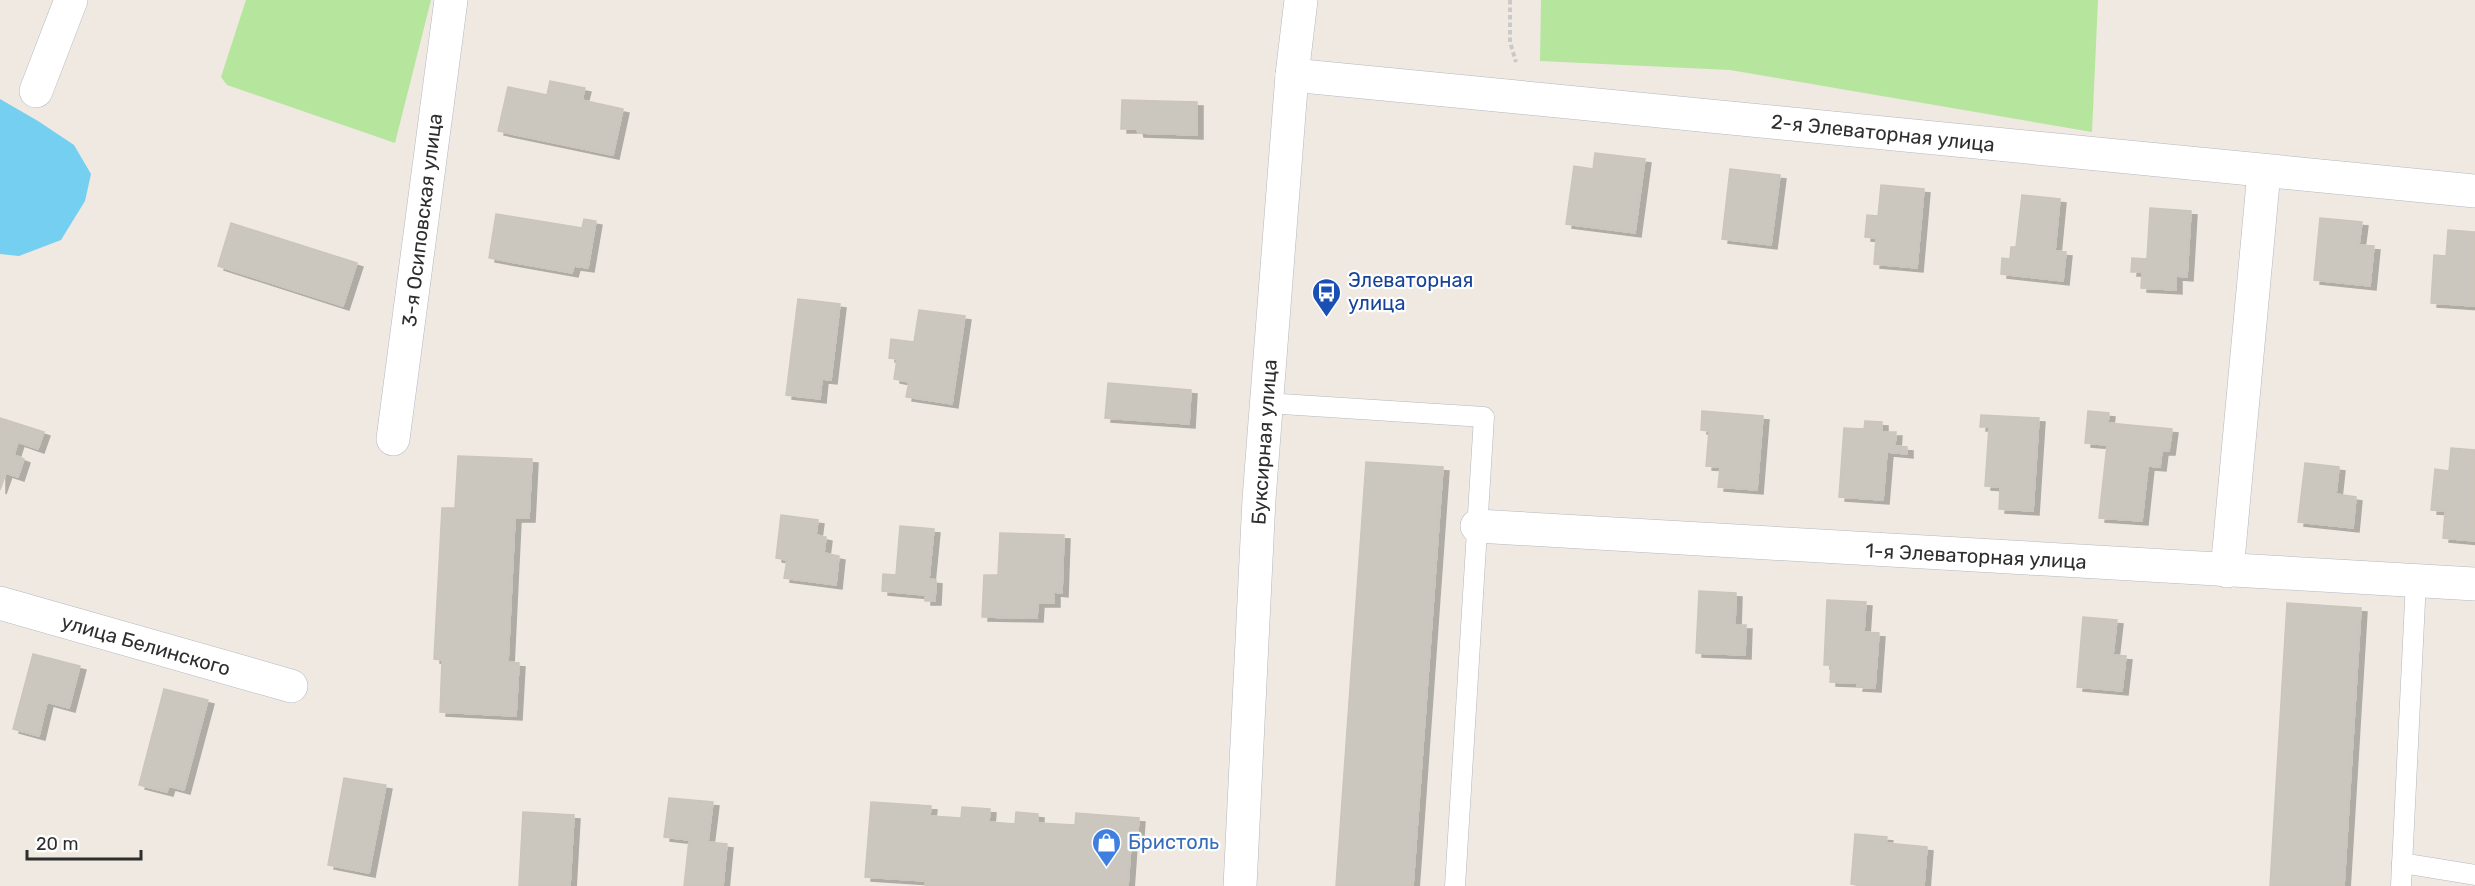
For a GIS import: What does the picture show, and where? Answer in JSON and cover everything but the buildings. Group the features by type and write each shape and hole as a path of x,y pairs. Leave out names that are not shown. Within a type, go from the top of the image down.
{"street":[{"path":"36,92 71,0"},
{"name":"3-я Осиповская улица","path":"393,439 451,0"},
{"name":"Буксирная улица","path":"1240,886 1259,500 1292,75 1301,0"},
{"name":"2-я Элеваторная улица","path":"1292,75 2475,191"},
{"path":"2227,571 2264,172"},
{"name":"1-я Элеваторная улица","path":"1477,526 2475,584"},
{"name":"улица Белинского","path":"0,603 291,686"}],"lane":[{"path":"1266,403 1484,417 1455,886"},
{"path":"2401,886 2416,581"},
{"path":"2402,863 2475,875"}],"path":[{"path":"1510,0 1510,42 1526,98"}],"green space":[{"path":"246,0 431,0 395,143 227,85 221,77"},
{"path":"1541,0 2098,0 2092,132 1730,70 1540,61"}],"water":[{"path":"0,99 74,145 91,174 85,201 61,240 19,256 0,254"}],"place":[{"name":"Элеваторная улица","path":"1327,318"},
{"name":"Бристоль","path":"1107,868"}]}
